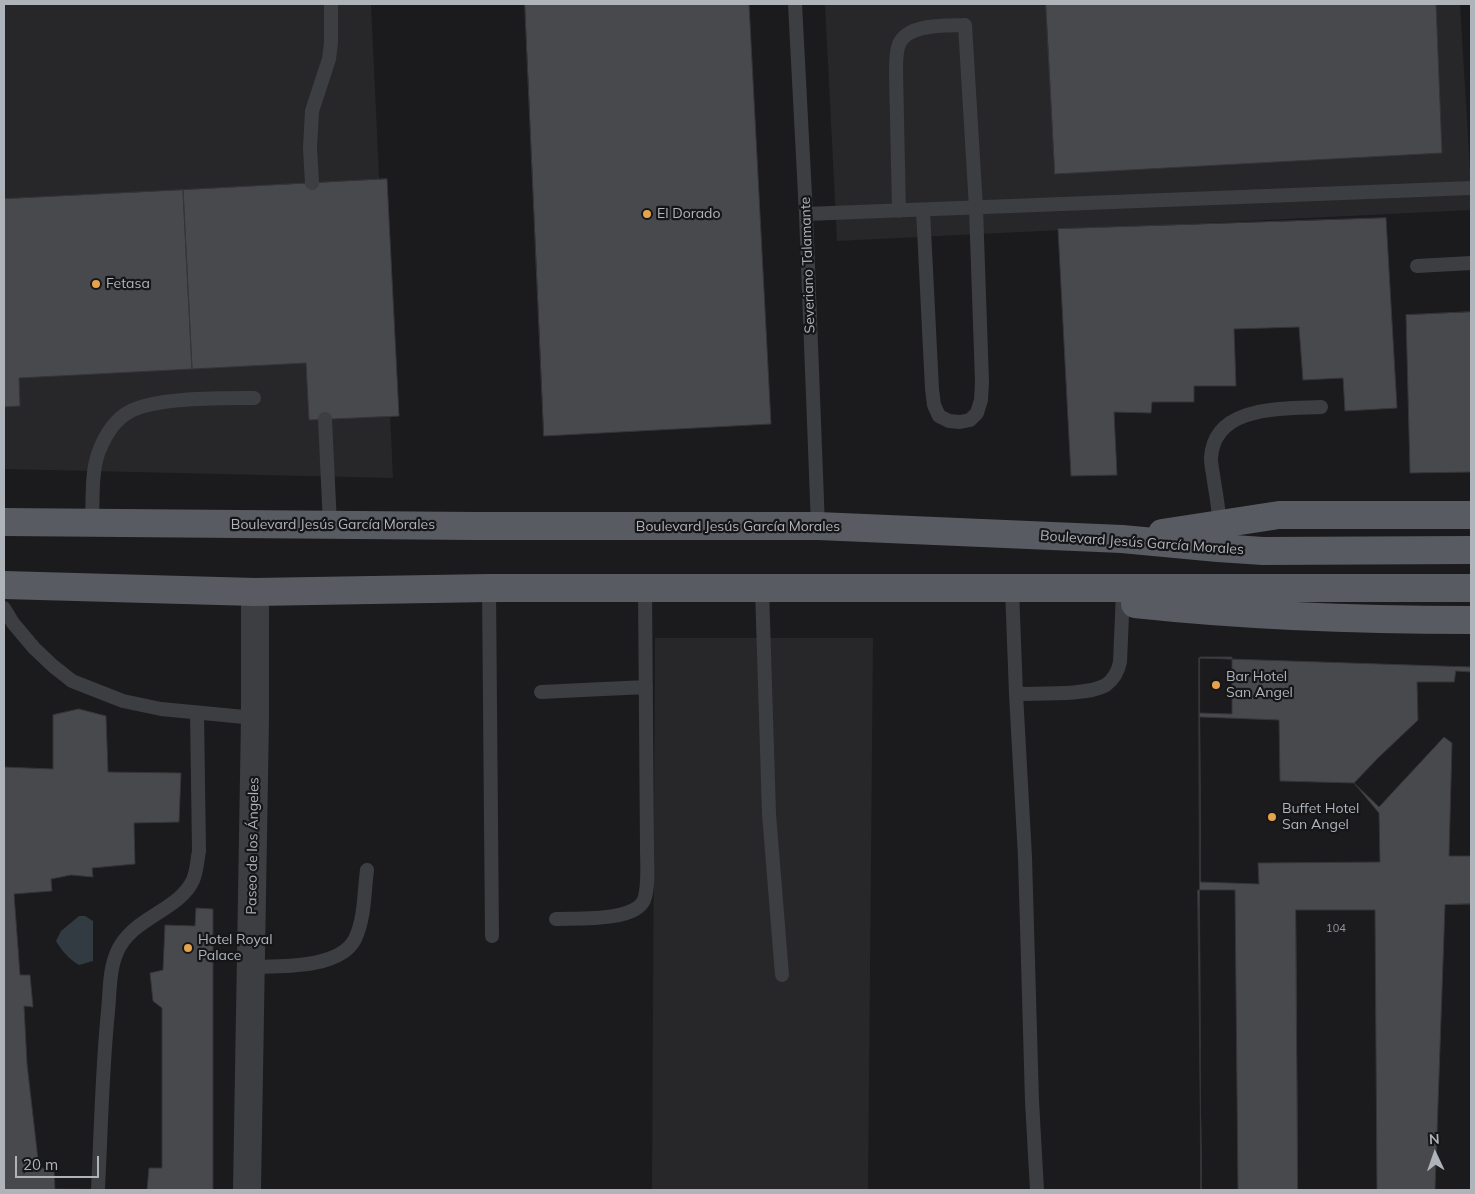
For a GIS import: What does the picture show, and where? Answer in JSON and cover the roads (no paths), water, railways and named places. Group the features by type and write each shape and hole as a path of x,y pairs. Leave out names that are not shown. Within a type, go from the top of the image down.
{"main road":[{"path":"1218,536 1279,515 1471,515"},
{"name":"Boulevard Jesús García Morales","path":"4,522 818,526 1122,539 1218,536 1263,551 1471,550"},
{"path":"4,586 255,592 489,588 1042,589 1123,596 1471,588"},
{"path":"1123,596 1191,610 1319,618 1471,620"}],"street":[{"name":"Paseo de los Ángeles","path":"247,1190 255,718 255,592"}],"lane":[{"path":"312,183 310,148 312,111 329,59 331,4"},
{"name":"Severiano Talamante","path":"795,4 806,214 818,526"},
{"path":"899,210 896,71 899,42 906,35 917,29 965,25 976,208 982,382 981,400 977,413 970,420 960,422 949,421 939,416 934,405 929,345 923,210"},
{"path":"806,214 1471,188"},
{"path":"1417,266 1471,264"},
{"path":"92,523 98,452 116,421 130,411 150,404 175,401 254,398"},
{"path":"1218,536 1211,459 1217,434 1225,426 1237,419 1270,409 1321,407"},
{"path":"325,419 330,525"},
{"path":"489,588 492,936"},
{"path":"556,919 612,916 626,913 637,908 644,900 647,849 644,588"},
{"path":"762,589 769,814 782,975"},
{"path":"1012,589 1025,857 1037,1190"},
{"path":"1016,694 1081,691 1104,686 1111,680 1118,673 1120,662 1123,596"},
{"path":"4,608 13,623 34,648 72,681 122,701 161,709 255,718"},
{"path":"541,692 646,687"},
{"path":"98,1189 105,1041 112,966 123,940 147,919 175,901 192,882 196,870 198,850 197,713"},
{"path":"251,967 310,963 329,959 345,952 354,940 360,922 367,870"}],"place":[{"name":"El Dorado","path":"647,214"},
{"name":"Fetasa","path":"96,284"},
{"name":"Bar Hotel San Angel","path":"1216,685"},
{"name":"Buffet Hotel San Angel","path":"1272,817"},
{"name":"Hotel Royal Palace","path":"188,948"}]}
